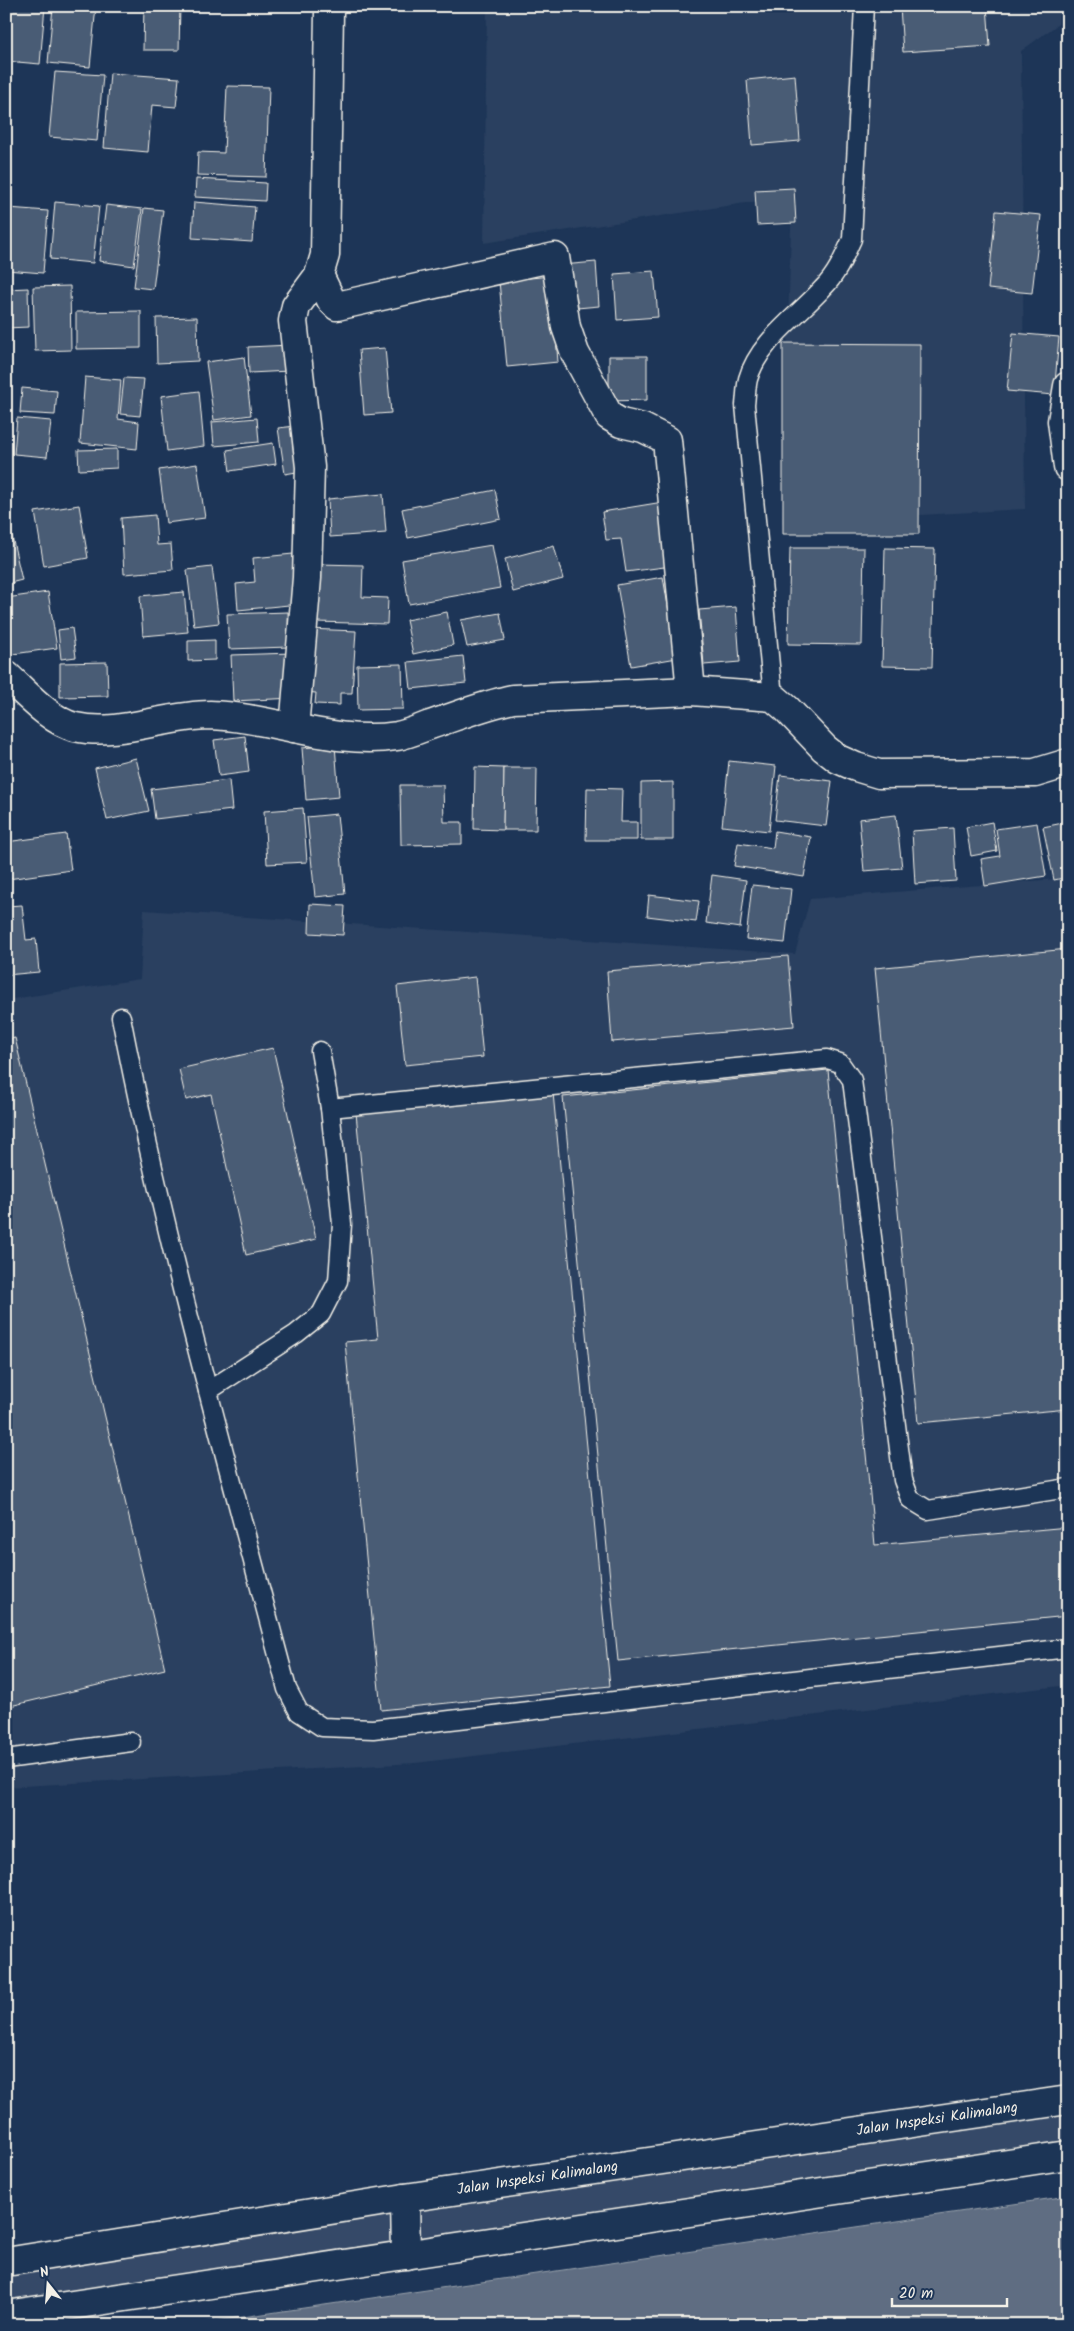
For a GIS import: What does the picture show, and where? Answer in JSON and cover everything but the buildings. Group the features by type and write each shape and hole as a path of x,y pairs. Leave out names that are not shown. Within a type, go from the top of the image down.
{"street":[{"path":"294,728 307,578 310,467 293,321 296,306 319,275 325,255 329,12"},
{"path":"319,275 331,300 337,306 555,257 566,327 575,353 609,416 621,423 643,428 667,440 691,691"},
{"path":"1068,386 1062,421 1068,467"},
{"path":"6,674 52,716 72,727 95,731 209,715 238,718 350,737 374,738 400,735 488,704 513,699 691,691 773,697 824,748 838,759 879,774 1035,773 1068,763"},
{"name":"Jalan Inspeksi Kalimalang","path":"6,2262 405,2198 1068,2100"},
{"path":"6,2315 1068,2155"},
{"path":"405,2198 406,2255"}],"lane":[{"path":"773,697 745,405 748,378 761,352 824,288 841,264 852,239 864,6"},
{"path":"121,1017 139,1110 208,1391 287,1689 299,1712 322,1726 373,1730 1068,1648"},
{"path":"208,1391 296,1334 321,1314 338,1281 342,1224 330,1108 320,1051"},
{"path":"330,1108 827,1059 840,1063 852,1080 903,1480 910,1499 928,1510 1068,1488"},
{"path":"6,1759 131,1742"}],"shaded area":[{"path":"487,6 1068,6 1068,17 1021,51 1025,509 782,523 792,196 484,243"},
{"path":"1068,878 1068,1685 415,1763 6,1787 6,1000 140,979 144,910 795,954 810,899"},
{"path":"1068,2100 1068,2155 6,2315 6,2262"},
{"path":"1068,2196 1068,2325 188,2325"}]}
